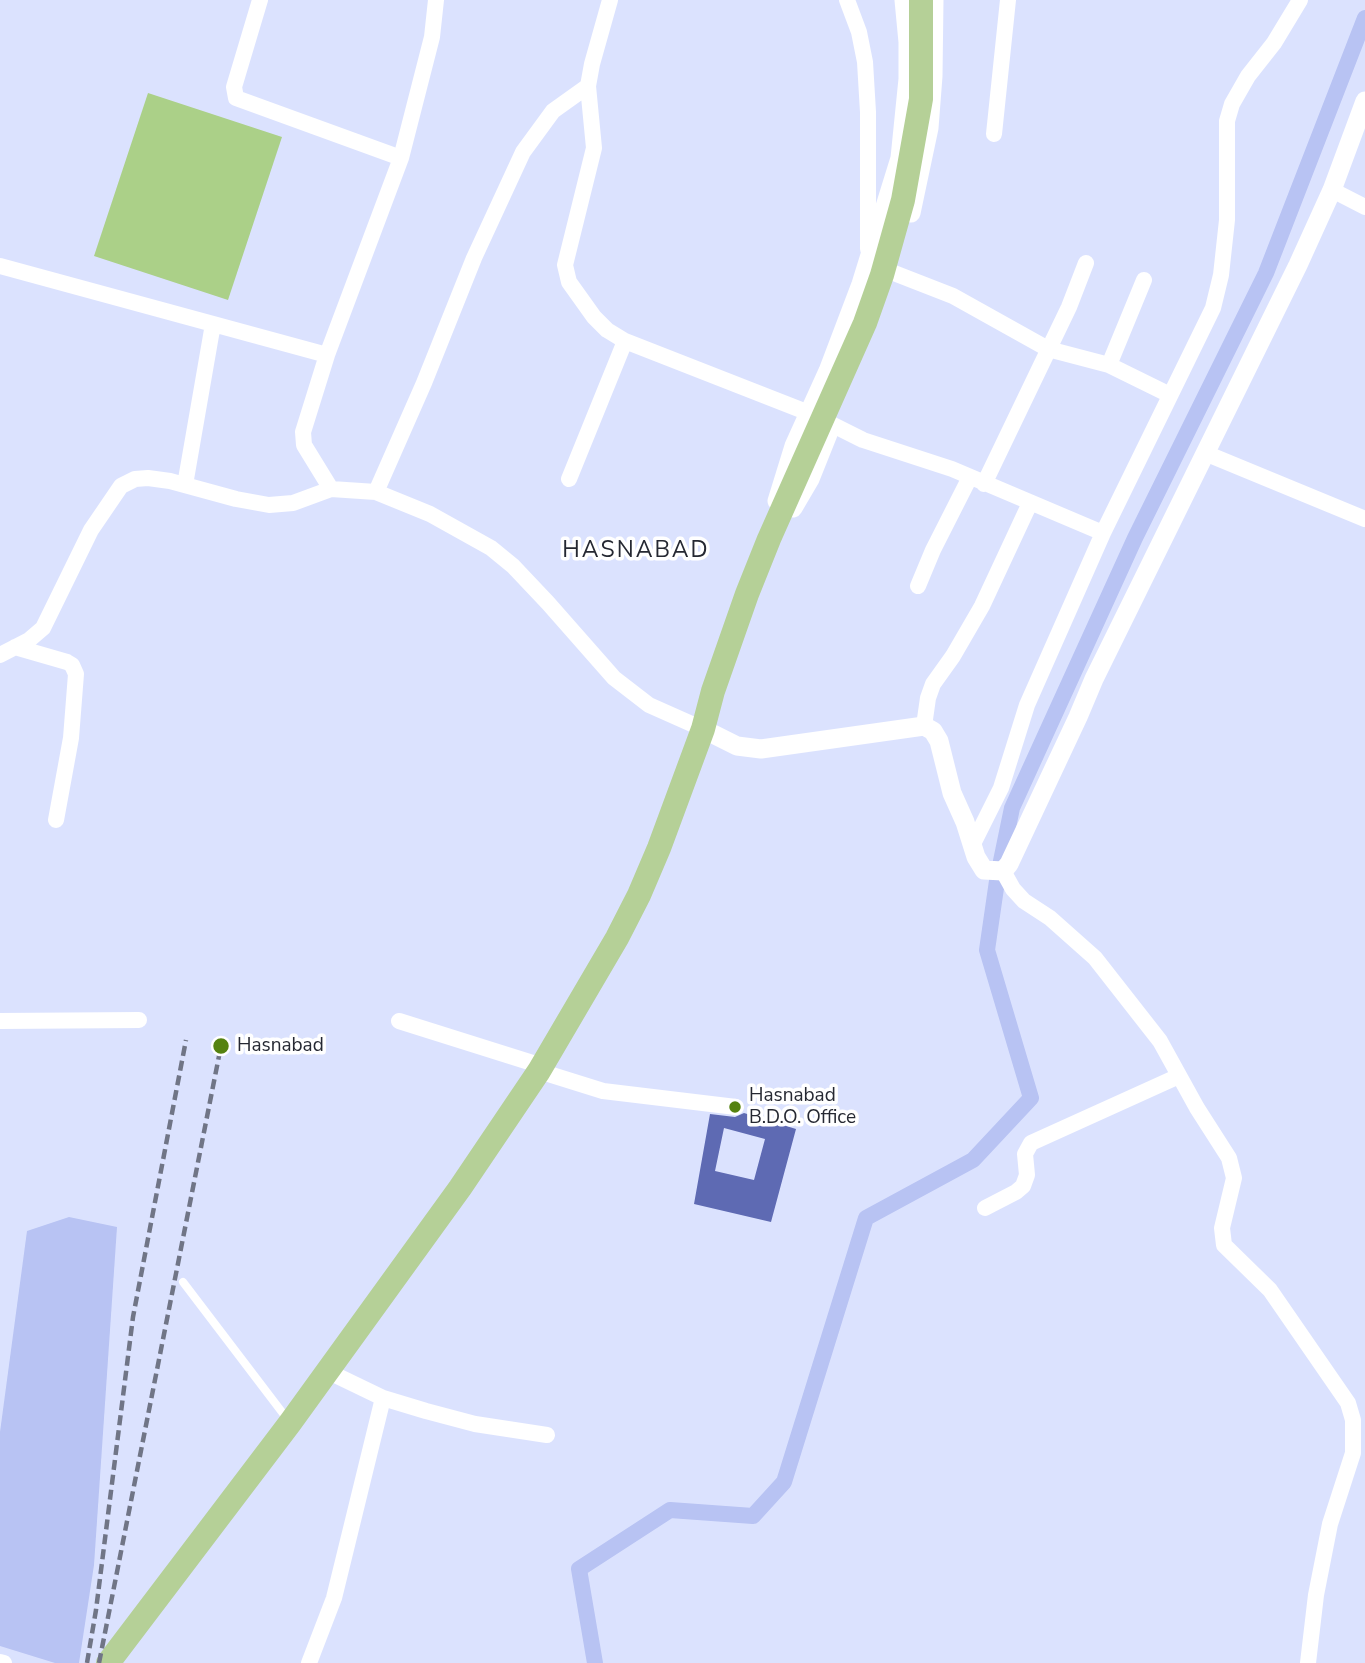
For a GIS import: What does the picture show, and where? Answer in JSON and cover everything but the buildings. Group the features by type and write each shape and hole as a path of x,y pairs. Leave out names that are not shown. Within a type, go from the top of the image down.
{"main road":[{"path":"108,1663 290,1423 460,1188 540,1068 617,938 639,895 703,729 730,643 769,539 865,323 895,232 921,99 921,0"}],"street":[{"path":"260,0 234,88 236,98 401,158"},
{"path":"331,489 304,445 303,432 327,355 401,158 432,37 436,0"},
{"path":"610,0 588,86 594,148 565,265 569,282 594,317 607,330 625,341 809,413 863,440 917,456 1102,533"},
{"path":"847,0 859,32 865,62 868,112 868,262"},
{"path":"769,539 785,472 848,320 900,159 908,79 904,0"},
{"path":"769,539 783,524 800,498 832,425 892,272 910,217 929,128 934,0"},
{"path":"994,134 1008,0"},
{"path":"972,845 1001,788 1027,705 1102,533 1213,309 1221,275 1227,220 1227,121 1232,104 1248,76 1274,43 1300,0"},
{"path":"376,492 424,383 474,258 523,152 553,111 588,86"},
{"path":"1003,872 1332,190 1365,101"},
{"path":"1332,190 1365,207"},
{"path":"868,262 953,296 1048,349 1109,365 1170,395"},
{"path":"918,586 933,550 977,480 1048,349 1069,307 1086,263"},
{"path":"0,266 327,355"},
{"path":"1109,365 1144,280"},
{"path":"185,485 213,324"},
{"path":"569,479 625,341"},
{"path":"1205,453 1365,519"},
{"path":"0,655 29,640 43,628 91,530 121,486 135,479 148,478 185,485 269,505 293,503 331,489 376,492 430,514 491,548 513,566 614,678 649,705 737,746 761,750 924,726 933,731 939,741 952,793 976,857 984,870 1003,872"},
{"path":"924,726 933,684 982,606 1030,503"},
{"path":"15,647 67,662 72,665 76,674 68,758 56,820"},
{"path":"1003,872 1024,901 1050,918 1095,958 1160,1041 1229,1158 1234,1178 1222,1228 1224,1245 1270,1290 1328,1371 1359,1421 1353,1453 1330,1524 1316,1595 1308,1663"},
{"path":"0,1021 139,1020"},
{"path":"399,1021 603,1091 736,1107"},
{"path":"985,1208 1023,1186 1027,1175 1025,1154 1031,1143 1179,1076"},
{"path":"327,1371 383,1398 475,1424 547,1435"},
{"path":"309,1663 334,1598 383,1398"}],"lane":[{"path":"183,1282 290,1423"}],"green space":[{"path":"148,93 282,137 228,300 94,256"}],"water":[{"path":"69,1217 117,1227 94,1565 79,1663 55,1663 0,1646 0,1432 27,1231"}],"waterway":[{"path":"1001,861 1012,808 1135,538 1266,273 1365,18"},
{"path":"595,1663 579,1569 670,1510 753,1516 784,1482 866,1218 973,1160 1031,1098 987,950 997,881"}],"railway":[{"path":"87,1663 133,1317 186,1040"},
{"path":"99,1663 221,1046"}],"place":[{"name":"Hasnabad","path":"221,1046"},
{"name":"Hasnabad B.D.O. Office","path":"735,1107"}],"district":[{"name":"HASNABAD","path":"636,551"}]}
